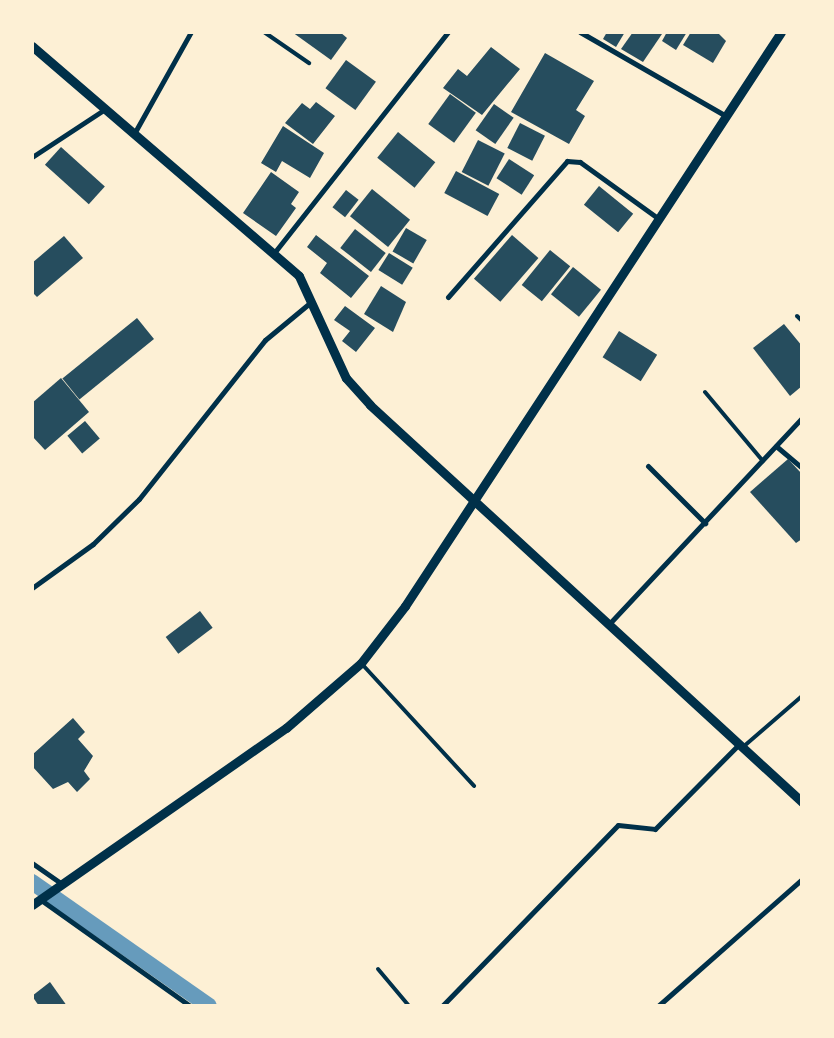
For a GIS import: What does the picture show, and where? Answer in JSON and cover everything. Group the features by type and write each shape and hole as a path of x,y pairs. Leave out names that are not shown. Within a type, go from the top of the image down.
{"street":[{"path":"135,132 191,32"},
{"path":"274,253 448,32"},
{"path":"580,32 726,116"},
{"path":"32,905 299,718 361,663 405,606 781,32"},
{"path":"32,46 135,132 299,276 346,378 474,500 802,802"},
{"path":"32,157 105,108"},
{"path":"448,297 567,161 580,162 659,219"},
{"path":"32,588 93,544 138,499 265,340 311,302"},
{"path":"609,624 802,418"},
{"path":"776,446 802,468"},
{"path":"648,466 705,523"},
{"path":"442,1006 618,825 655,829 741,745"},
{"path":"32,863 63,885"},
{"path":"658,1006 802,879"},
{"path":"41,900 190,1006"}],"lane":[{"path":"264,32 309,63"},
{"path":"797,316 802,321"},
{"path":"705,392 762,461"},
{"path":"361,663 474,786"},
{"path":"741,745 802,696"},
{"path":"378,969 409,1006"}],"building":[{"path":"292,32 340,32 347,38 331,60"},
{"path":"607,32 625,32 616,47 603,39"},
{"path":"633,32 662,34 643,62 621,49"},
{"path":"667,32 687,32 676,50 662,41"},
{"path":"691,32 717,32 726,41 713,63 683,45"},
{"path":"491,47 520,69 482,115 443,88 458,69 467,76"},
{"path":"545,53 594,81 576,110 585,116 569,144 511,112"},
{"path":"346,60 376,82 355,110 325,88"},
{"path":"450,94 476,113 454,143 428,124"},
{"path":"316,102 335,116 313,144 285,123 302,103 310,109"},
{"path":"494,104 514,118 495,144 476,130"},
{"path":"520,123 545,136 532,161 507,148"},
{"path":"283,126 324,153 310,178 282,161 276,172 261,163"},
{"path":"398,132 435,162 415,188 377,158"},
{"path":"478,140 505,154 488,186 462,172"},
{"path":"61,147 105,186 89,204 45,165"},
{"path":"509,159 534,175 522,195 496,178"},
{"path":"456,171 499,194 488,216 444,193"},
{"path":"271,172 299,192 291,204 296,208 276,236 243,213"},
{"path":"599,186 633,214 618,232 584,205"},
{"path":"372,189 410,220 388,247 350,216"},
{"path":"346,190 359,200 345,217 332,207"},
{"path":"406,228 427,240 413,263 392,251"},
{"path":"355,229 386,253 371,272 340,248"},
{"path":"316,235 369,276 351,298 320,273 327,263 307,247"},
{"path":"512,235 538,258 500,302 474,279"},
{"path":"64,236 83,258 37,297 32,292 32,263"},
{"path":"550,250 570,266 542,301 522,285"},
{"path":"389,253 413,268 402,285 378,270"},
{"path":"573,267 601,290 579,317 551,294"},
{"path":"381,286 406,302 393,332 364,314"},
{"path":"345,306 375,328 356,352 342,341 350,331 334,320"},
{"path":"137,318 154,339 79,399 62,378"},
{"path":"784,324 802,346 802,386 790,396 753,348"},
{"path":"619,331 657,355 641,381 603,357"},
{"path":"61,378 89,412 45,450 32,436 32,403"},
{"path":"85,421 100,439 82,453 67,436"},
{"path":"788,459 802,474 802,539 796,543 750,492"},
{"path":"200,611 213,628 178,654 166,637"},
{"path":"73,718 85,732 78,739 93,756 84,771 90,779 77,792 68,782 53,789 32,766 32,755"},
{"path":"50,982 67,1006 39,1006 32,996"}],"waterway":[{"path":"32,882 209,1006"}]}
